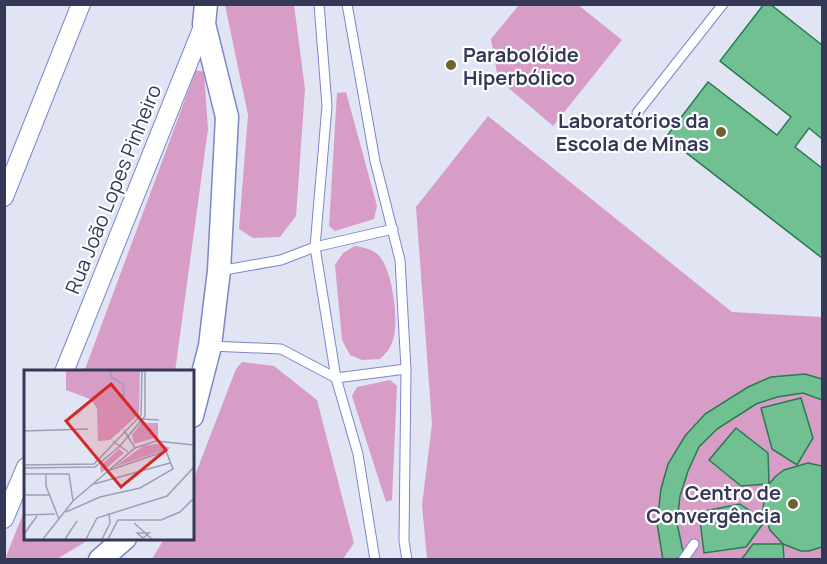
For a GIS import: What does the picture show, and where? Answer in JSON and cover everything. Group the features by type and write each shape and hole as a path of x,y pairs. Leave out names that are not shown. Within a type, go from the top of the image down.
{"street":[{"path":"4,197 81,4"},
{"path":"194,408 210,346 219,271 227,117 205,14"},
{"name":"Rua João Lopes Pinheiro","path":"65,370 205,14"},
{"path":"4,519 24,472"},
{"path":"100,560 122,540"}],"lane":[{"path":"319,4 327,106 315,247 336,378 358,454 375,560"},
{"path":"347,4 375,161 400,260 406,369 404,541 407,560"},
{"path":"637,113 723,4"},
{"path":"219,271 281,260 315,247 393,229"},
{"path":"210,346 281,349 336,378 406,369"},
{"path":"683,560 694,544"}],"shaded area":[{"path":"577,4 622,40 553,126 498,79 491,39 519,5"},
{"path":"225,5 294,5 305,89 296,216 280,237 253,238 239,229 248,115"},
{"path":"196,70 204,72 208,129 175,370 85,370"},
{"path":"346,92 377,206 374,219 335,231 329,226 337,93"},
{"path":"488,116 732,312 822,317 822,559 427,559 422,505 432,424 416,207"},
{"path":"355,246 378,254 385,264 394,297 395,332 391,346 380,359 362,360 350,355 342,340 335,265 343,253"},
{"path":"242,362 274,366 317,400 354,543 343,559 152,559 163,540 194,540 194,478 236,369"},
{"path":"390,380 397,386 392,500 386,502 352,396 357,387"},
{"path":"24,512 24,540 88,540 57,559 5,559"}],"building":[{"name":"Laboratórios da Escola de Minas","path":"764,4 770,4 822,45 822,139 809,128 795,147 822,168 822,258 666,137 708,82 777,135 791,117 720,61"},
{"path":"805,374 822,379 822,400 803,393 777,397 756,404 717,429 699,447 680,496 677,523 684,556 673,560 663,560 657,523 661,489 668,464 685,436 705,414 748,387 771,377"},
{"path":"801,398 813,438 797,465 772,449 761,408"},
{"path":"736,428 768,453 769,484 741,486 709,460"},
{"name":"Centro de Convergência","path":"808,463 822,466 822,547 801,551 783,544 770,530 763,511 764,497 769,484 776,476 784,470"},
{"path":"740,504 765,521 746,547 704,553 699,512"},
{"path":"753,544 783,544 784,560 741,560"}],"place":[{"name":"Parabolóide Hiperbólico","path":"451,65"},
{"name":"Laboratórios da Escola de Minas","path":"721,132"},
{"name":"Centro de Convergência","path":"793,504"}]}
